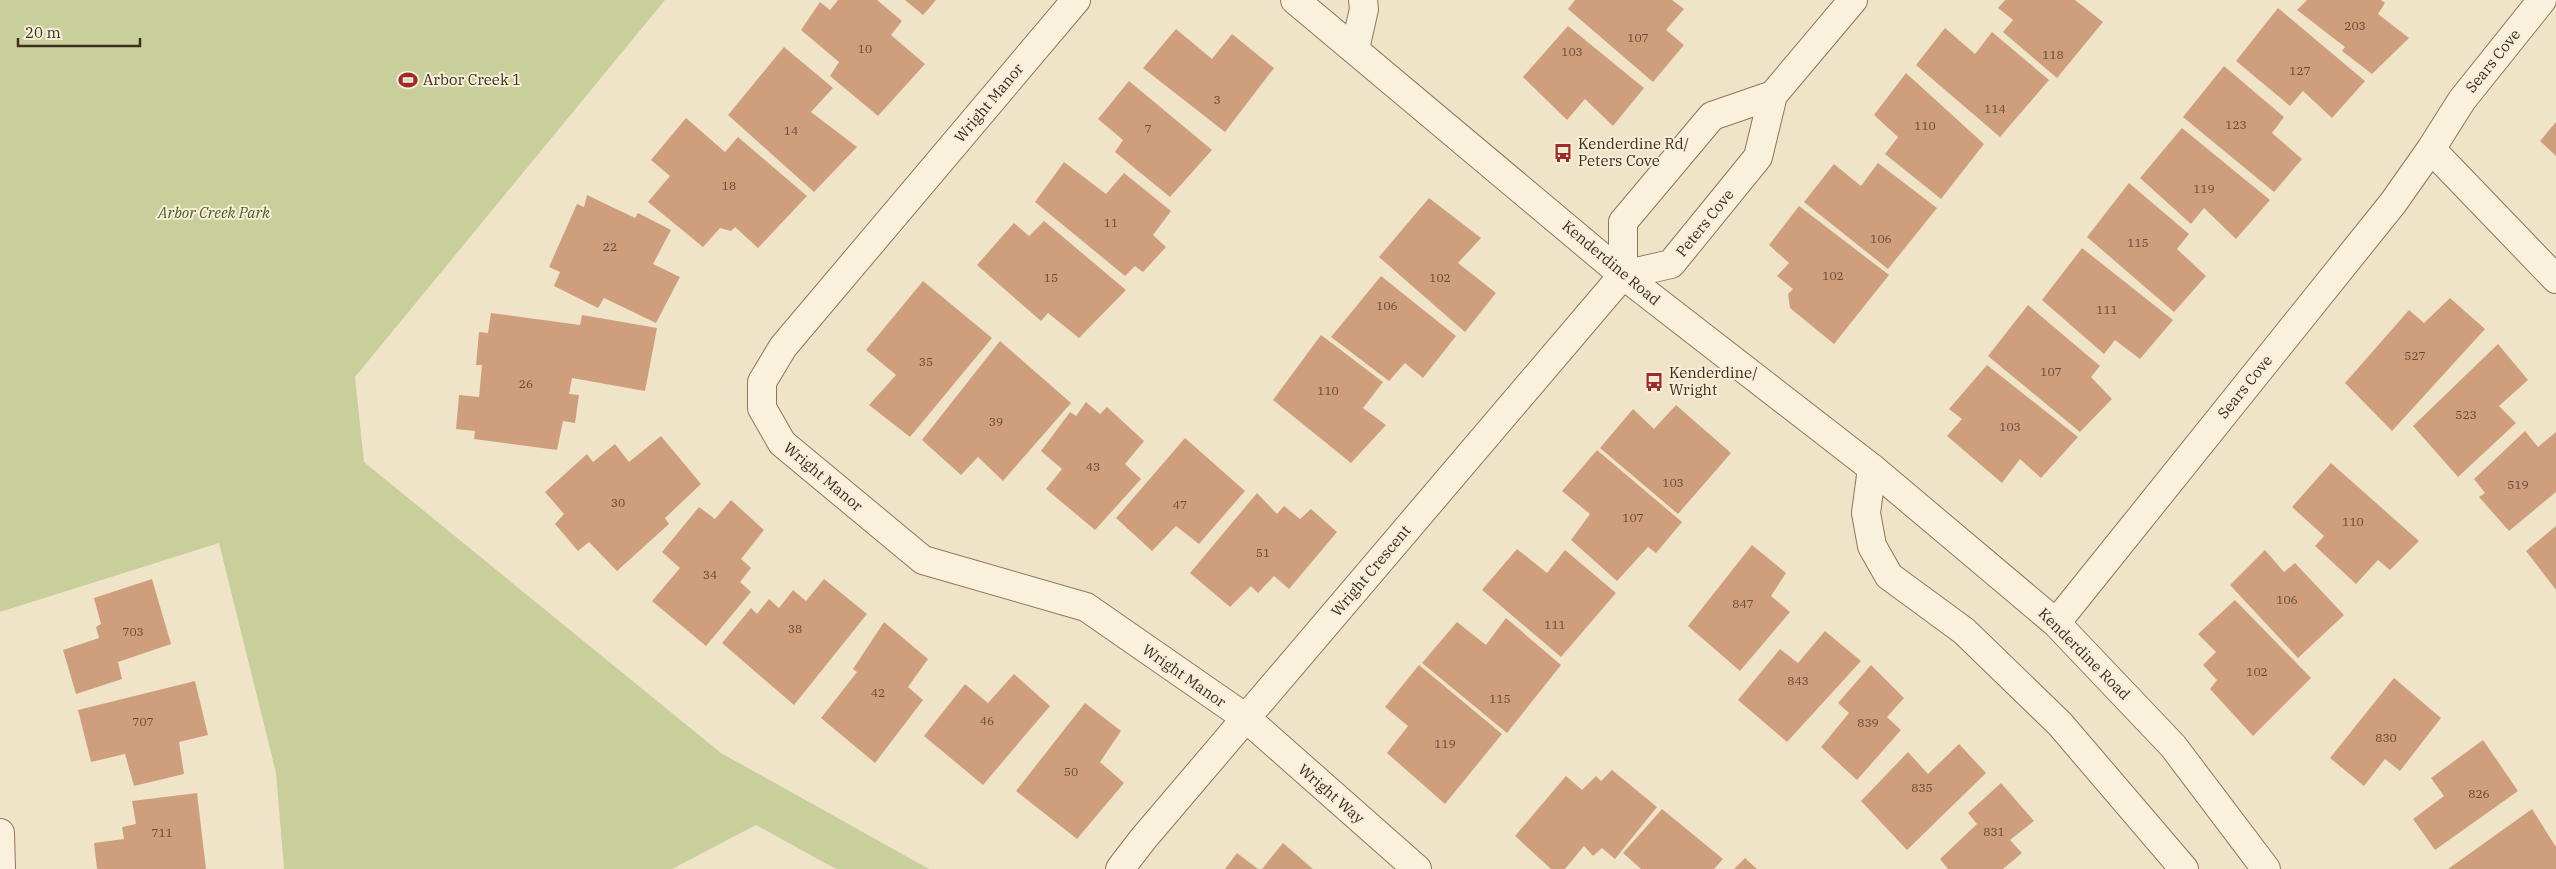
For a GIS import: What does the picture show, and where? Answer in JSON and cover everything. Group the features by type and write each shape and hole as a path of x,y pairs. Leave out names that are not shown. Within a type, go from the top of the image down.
{"street":[{"name":"Wright Manor","path":"1076,0 783,347 762,382 762,408 782,443 923,560 1086,607 1246,718"},
{"name":"Kenderdine Road","path":"1295,0 1623,275 1872,468 2056,623 2173,746 2266,869"},
{"path":"1355,49 1364,9 1363,0"},
{"name":"Peters Cove","path":"1623,275 1671,264 1758,157 1773,95 1853,0"},
{"name":"Sears Cove","path":"2056,623 2386,210 2431,149 2462,100 2542,0"},
{"path":"1623,275 1623,222 1712,116 1773,95"},
{"path":"2431,149 2556,279"},
{"name":"Wright Crescent","path":"1120,869 1143,839 1623,275"},
{"path":"1872,468 1866,513 1872,546 1889,576 1964,632 2060,724 2184,869"},
{"name":"Wright Way","path":"1246,718 1417,869"},
{"path":"0,833 1,869"}],"green space":[{"name":"Arbor Creek Park","path":"0,0 665,0 355,377 364,462 721,753 929,869 836,869 756,825 672,869 284,869 276,773 219,543 0,612"}],"building":[{"path":"838,0 877,0 902,21 891,35 925,64 878,116 830,76 839,62 801,30 820,2 830,10"},
{"path":"905,0 936,0 923,15"},
{"path":"1575,0 1672,0 1684,9 1666,30 1684,45 1653,82 1568,9"},
{"path":"2005,0 2075,0 2103,22 2057,78 2003,32 2013,20 1998,8"},
{"path":"2307,0 2381,0 2385,3 2378,14 2409,38 2372,74 2342,51 2345,47 2297,10"},
{"path":"2278,8 2365,81 2332,118 2303,91 2290,106 2236,61"},
{"path":"1568,26 1644,88 1613,126 1585,99 1567,120 1523,77"},
{"path":"1945,28 1975,54 1992,32 2049,80 2000,137 1916,65"},
{"path":"1176,29 1212,59 1232,34 1274,68 1225,132 1143,68"},
{"path":"784,47 833,88 811,112 857,147 814,192 728,115"},
{"path":"2224,66 2284,117 2272,133 2302,159 2274,192 2183,117"},
{"path":"1906,73 1984,144 1941,199 1885,154 1898,137 1874,115"},
{"path":"1129,81 1212,150 1170,197 1115,152 1123,140 1098,119"},
{"path":"686,118 725,152 738,137 807,196 758,248 735,227 731,231 720,228 703,247 648,202 670,176 651,160"},
{"path":"2556,122 2556,156 2540,141"},
{"path":"2182,128 2270,200 2236,239 2204,208 2191,224 2140,178"},
{"path":"1064,162 1106,194 1124,173 1171,211 1153,235 1166,247 1143,272 1135,266 1125,276 1035,202"},
{"path":"1878,163 1937,208 1888,269 1804,202 1834,164 1861,186"},
{"path":"2129,183 2189,234 2177,249 2206,276 2174,312 2087,237"},
{"path":"587,195 635,218 638,213 671,230 653,264 680,277 656,323 604,298 598,308 554,286 560,272 549,267 577,204 584,207"},
{"path":"1429,198 1481,238 1458,263 1496,293 1465,332 1379,257"},
{"path":"1799,206 1889,275 1834,344 1790,308 1788,294 1793,289 1777,276 1789,263 1769,245"},
{"path":"1044,221 1126,290 1079,338 1048,313 1041,321 977,265 1014,223 1029,236"},
{"path":"2082,248 2173,320 2140,359 2115,340 2104,354 2042,300"},
{"path":"1381,276 1456,336 1423,378 1405,363 1389,381 1331,337"},
{"path":"923,281 992,338 910,437 869,405 896,375 866,350"},
{"path":"2450,298 2485,329 2392,431 2345,383 2409,310 2424,323"},
{"path":"2028,305 2100,366 2091,377 2112,399 2080,432 1988,356"},
{"path":"491,313 580,325 582,315 657,328 645,391 572,378 569,394 579,395 575,423 563,421 557,450 474,439 475,431 456,429 459,395 479,397 482,365 476,365 479,332 488,333"},
{"path":"1321,335 1383,382 1363,408 1386,425 1351,463 1273,400"},
{"path":"1000,341 1071,403 1003,481 978,457 961,475 922,440"},
{"path":"2498,344 2528,380 2499,406 2516,423 2458,477 2413,426"},
{"path":"1987,365 2078,437 2041,478 2020,459 2002,483 1947,436 1962,419 1949,409"},
{"path":"1086,402 1100,414 1107,407 1144,441 1125,464 1141,479 1095,530 1046,489 1062,469 1041,451 1070,412 1076,416"},
{"path":"1676,405 1731,453 1678,514 1600,448 1633,409 1654,429"},
{"path":"2525,431 2538,447 2556,432 2556,492 2509,531 2479,497 2485,493 2474,479"},
{"path":"661,436 701,484 665,518 669,524 617,571 589,542 578,551 555,524 564,514 545,492 587,454 593,462 615,444 629,462"},
{"path":"1185,438 1245,491 1199,544 1176,526 1152,551 1116,518"},
{"path":"1597,450 1682,522 1656,553 1648,547 1617,581 1571,540 1590,514 1562,491"},
{"path":"2331,463 2419,541 2390,570 2378,560 2356,584 2315,546 2324,536 2292,507"},
{"path":"1257,493 1277,514 1284,506 1300,519 1311,509 1337,532 1289,589 1274,576 1258,593 1251,586 1230,607 1190,573"},
{"path":"731,500 764,530 741,559 751,568 740,582 751,592 706,646 652,601 680,568 662,552 699,507 715,519"},
{"path":"2556,526 2556,590 2526,551"},
{"path":"1752,545 1786,573 1771,596 1790,612 1740,671 1688,626"},
{"path":"1517,549 1547,573 1565,550 1616,593 1561,657 1482,590"},
{"path":"2265,550 2284,572 2295,563 2344,615 2298,658 2230,585"},
{"path":"152,579 171,644 118,662 122,679 76,694 63,650 99,638 96,627 101,624 94,598"},
{"path":"824,579 867,614 794,705 722,643 751,608 757,614 769,599 779,608 793,590 806,601"},
{"path":"2235,600 2311,678 2253,736 2210,689 2217,680 2203,665 2216,652 2198,634"},
{"path":"1506,618 1561,665 1507,733 1422,663 1457,622 1486,645"},
{"path":"884,622 928,659 908,687 923,700 875,763 821,718 857,672 853,669"},
{"path":"1825,631 1861,661 1787,742 1738,700 1780,649 1798,663"},
{"path":"1419,665 1502,734 1445,804 1387,753 1408,726 1385,707"},
{"path":"1871,665 1904,698 1887,717 1901,730 1857,780 1821,747 1849,713 1838,703"},
{"path":"1014,674 1050,706 983,785 924,736 965,684 988,703"},
{"path":"2394,678 2441,718 2400,771 2385,759 2364,786 2330,758"},
{"path":"195,681 208,735 179,742 184,774 134,786 125,754 91,762 78,710"},
{"path":"1085,703 1121,731 1100,762 1124,783 1077,839 1016,791"},
{"path":"2483,740 2518,791 2435,850 2413,819 2444,796 2431,778"},
{"path":"1959,744 1986,773 1907,850 1861,801 1908,752 1928,774"},
{"path":"1612,770 1657,807 1615,859 1602,848 1593,856 1584,846 1565,869 1551,869 1515,836 1566,776 1582,790 1596,776 1601,781"},
{"path":"2001,783 2034,821 2010,840 2022,853 2003,869 1948,869 1940,859 1977,824 1968,813"},
{"path":"197,793 206,869 97,869 94,843 124,839 122,827 136,824 132,801"},
{"path":"1662,809 1723,859 1714,869 1641,869 1623,853"},
{"path":"2532,809 2556,847 2556,869 2448,869"},
{"path":"1283,843 1313,869 1262,869"},
{"path":"1237,853 1258,869 1225,869"},
{"path":"1745,858 1757,869 1734,869"}],"place":[{"name":"Arbor Creek 1","path":"408,80"},
{"name":"Kenderdine Rd/ Peters Cove","path":"1563,153"},
{"name":"Kenderdine/ Wright","path":"1654,382"}]}
